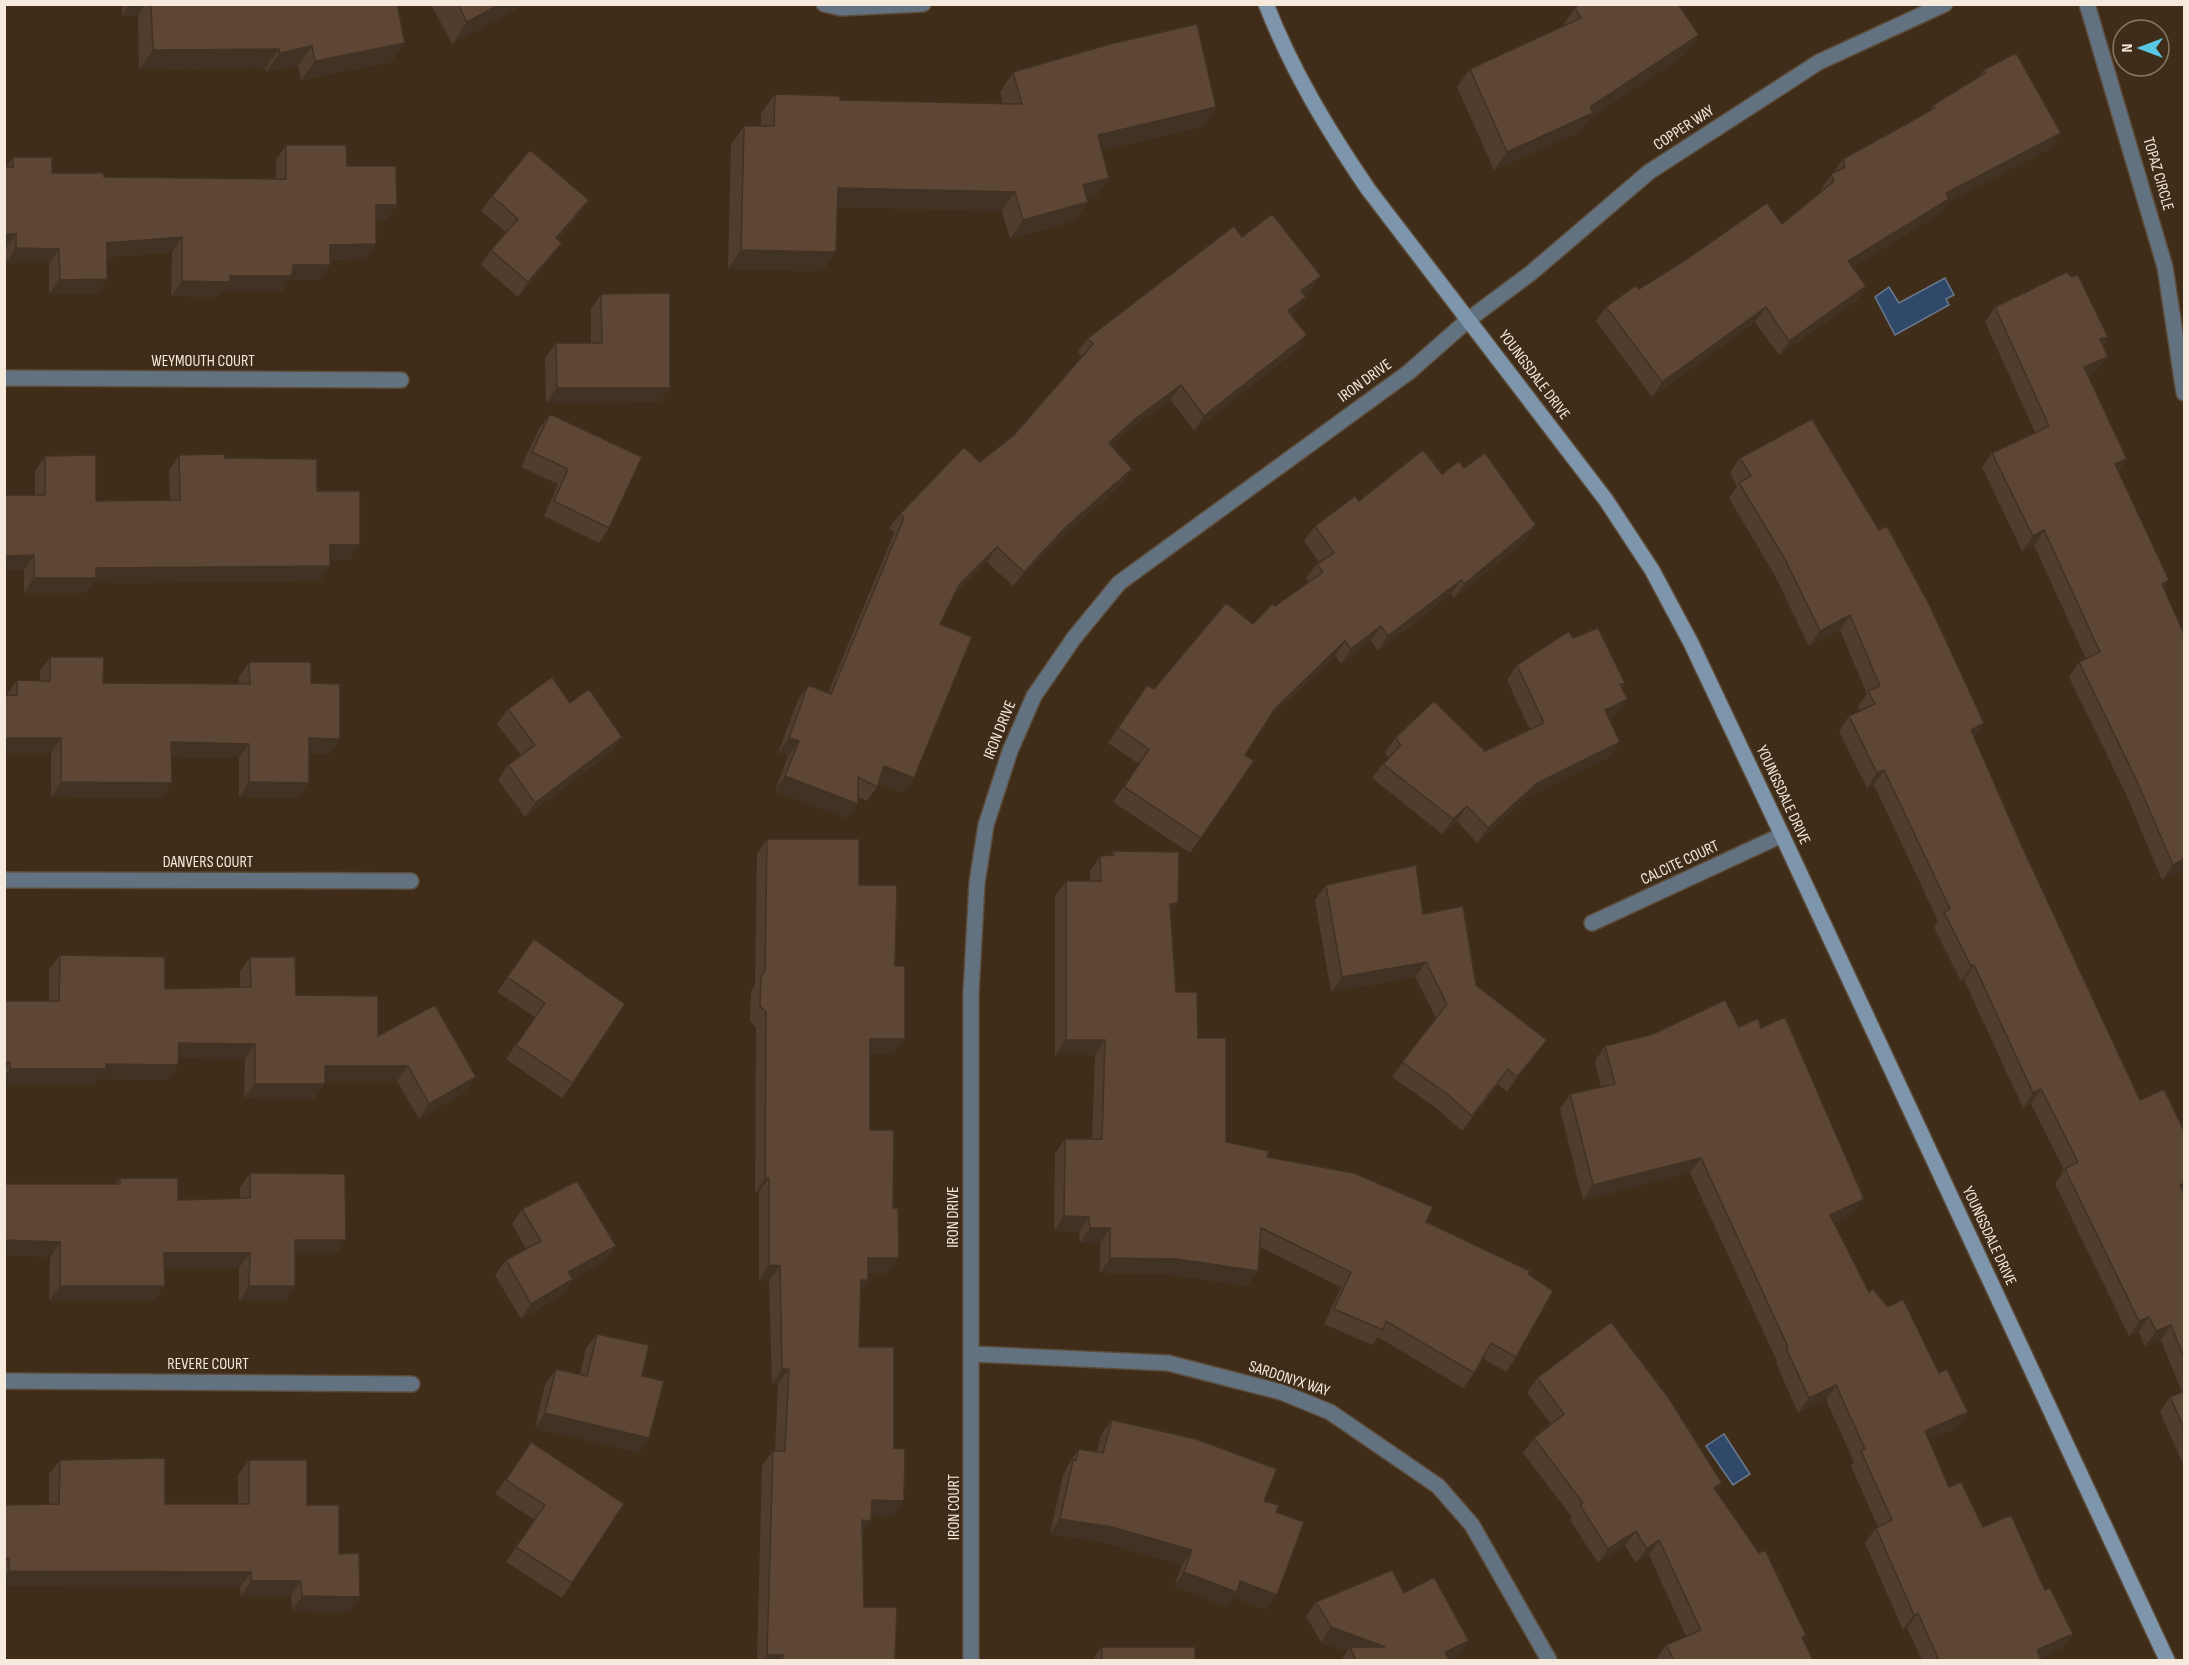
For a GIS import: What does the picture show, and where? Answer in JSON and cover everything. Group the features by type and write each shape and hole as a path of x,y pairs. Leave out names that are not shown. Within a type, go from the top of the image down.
{"street":[{"path":"824,4 841,8 923,4"},
{"name":"YOUNGSDALE DRIVE","path":"1266,4 1301,83 1332,136 1468,320 1606,500 1652,570 1691,643 1782,835 2167,1660"},
{"name":"COPPER WAY","path":"1468,320 1531,273 1649,172 1819,62 1945,4"},
{"name":"TOPAZ CIRCLE","path":"2087,4 2165,267 2184,393"},
{"name":"IRON DRIVE","path":"972,1354 971,993 977,883 986,825 1010,751 1034,696 1074,638 1119,583 1409,372 1468,320"},
{"name":"WEYMOUTH COURT","path":"4,378 401,380"},
{"name":"CALCITE COURT","path":"1592,923 1782,835"},
{"name":"DANVERS COURT","path":"4,880 411,881"},
{"name":"IRON COURT","path":"971,1660 972,1354"},
{"name":"SARDONYX WAY","path":"972,1354 1168,1363 1281,1392 1330,1412 1429,1479 1445,1494 1472,1526 1549,1660"},
{"name":"REVERE COURT","path":"4,1381 412,1384"}],"water":[{"path":"1945,278 1954,295 1946,299 1949,305 1895,335 1875,297 1889,287 1899,303"},
{"path":"1724,1434 1750,1474 1733,1485 1706,1446"}],"building":[{"path":"151,4 397,4 405,43 315,61 312,46 280,53 279,49 153,50"},
{"path":"458,4 500,4 467,22"},
{"path":"1579,4 1678,4 1699,35 1590,107 1593,113 1507,152 1470,69 1581,18 1575,8"},
{"path":"1197,24 1216,107 1098,135 1109,178 1083,185 1088,202 1023,220 1015,192 838,188 836,252 741,250 744,126 774,126 775,94 840,96 840,100 1022,104 1013,72 1110,44"},
{"path":"2016,53 2061,133 1946,193 1949,199 1848,261 1866,286 1789,341 1766,307 1662,382 1606,307 1635,286 1639,289 1687,259 1767,203 1782,224 1834,181 1831,174 1845,167 1843,159 1935,108 1933,105 1985,73 1983,70"},
{"path":"286,145 346,145 347,166 396,166 397,205 376,205 376,244 330,245 330,265 293,265 292,276 230,276 230,282 182,281 182,237 107,243 107,279 60,280 59,249 16,248 16,234 4,234 4,167 13,167 13,157 52,157 52,173 104,173 104,177 286,179"},
{"path":"530,150 589,200 556,238 562,243 528,282 491,250 518,219 492,196"},
{"path":"1272,214 1321,276 1301,291 1306,297 1288,311 1307,335 1204,416 1181,385 1135,419 1109,443 1132,469 1065,528 1024,572 997,547 959,585 940,624 972,637 914,778 884,766 877,787 858,777 858,804 785,776 799,741 789,738 808,685 831,694 904,518 900,514 964,447 980,462 1014,435 1093,344 1088,338 1234,226 1242,237"},
{"path":"2067,272 2071,277 2078,275 2108,337 2100,339 2108,357 2084,367 2127,459 2115,464 2169,580 2162,584 2184,634 2184,859 2173,865 2136,779 2079,662 2100,652 2044,530 2033,536 1992,453 2049,426 1995,307"},
{"path":"670,293 670,388 557,388 556,343 602,343 601,294"},
{"path":"550,414 642,457 609,528 554,501 568,469 532,452"},
{"path":"1812,419 1879,530 1887,526 1930,606 1984,723 1971,730 2020,842 2140,1100 2164,1089 2184,1131 2184,1183 2180,1185 2184,1194 2184,1358 2171,1325 2156,1331 2149,1317 2139,1321 2065,1169 2078,1162 2041,1089 2033,1093 1974,965 1971,966 1944,912 1950,909 1884,770 1877,773 1849,716 1875,704 1868,691 1880,686 1850,615 1820,631 1785,559 1739,483 1751,476 1740,458"},
{"path":"1423,450 1442,474 1459,461 1464,468 1485,453 1536,525 1464,584 1461,580 1388,636 1381,626 1351,649 1345,641 1275,709 1245,755 1254,761 1201,838 1124,787 1149,749 1118,728 1147,685 1154,689 1226,603 1253,624 1272,604 1275,606 1323,572 1317,564 1334,553 1315,526 1355,496 1359,501"},
{"path":"225,454 225,458 317,459 317,491 360,491 360,545 330,545 330,566 96,568 96,578 34,578 34,555 4,556 4,495 45,495 45,456 96,455 96,501 180,500 179,455"},
{"path":"1598,628 1625,683 1620,685 1628,699 1605,710 1620,742 1537,783 1488,828 1467,806 1453,819 1383,764 1401,745 1395,738 1434,701 1485,751 1544,723 1517,665 1569,631 1573,638"},
{"path":"50,657 104,657 103,683 250,684 249,662 311,662 311,683 340,684 340,739 309,738 309,783 249,782 249,744 171,742 172,783 61,782 61,738 4,738 4,696 17,695 17,680 50,681"},
{"path":"552,677 570,703 589,689 622,737 535,803 508,765 535,745 508,709"},
{"path":"767,839 859,839 859,885 897,885 895,966 905,966 905,1039 870,1039 870,1130 894,1130 893,1208 898,1208 899,1258 868,1258 868,1280 861,1280 859,1347 894,1347 894,1448 905,1449 904,1501 872,1500 871,1521 862,1520 864,1607 897,1607 895,1660 783,1660 783,1655 767,1655 773,1451 785,1451 789,1369 782,1369 780,1266 769,1265 769,1178 765,1178 766,1012 760,1006 761,976 765,972"},
{"path":"1113,851 1179,852 1178,903 1170,904 1176,992 1197,992 1198,1038 1226,1038 1226,1142 1269,1151 1267,1157 1354,1173 1433,1207 1426,1222 1530,1271 1528,1274 1553,1291 1516,1357 1491,1343 1474,1373 1386,1321 1383,1330 1334,1309 1351,1272 1261,1228 1258,1271 1177,1259 1110,1258 1110,1228 1090,1228 1089,1217 1064,1216 1065,1139 1102,1139 1105,1040 1066,1040 1066,881 1101,881 1100,856 1114,855"},
{"path":"1416,865 1423,914 1463,906 1476,985 1547,1040 1517,1077 1508,1069 1472,1116 1446,1093 1402,1062 1447,1004 1426,962 1342,977 1326,885"},
{"path":"534,939 625,1004 573,1083 516,1045 545,1003 507,977"},
{"path":"60,955 165,957 165,989 251,987 250,957 295,957 296,995 378,996 378,1036 435,1005 476,1077 429,1104 408,1066 325,1066 325,1084 255,1084 255,1044 179,1043 178,1065 106,1064 106,1069 10,1069 10,1062 4,1062 4,1001 59,1001"},
{"path":"1725,1000 1739,1027 1758,1018 1761,1028 1785,1017 1864,1199 1830,1215 1869,1292 1873,1289 1888,1307 1903,1299 1939,1373 1947,1369 1968,1412 1925,1431 1949,1487 1961,1482 1983,1527 2011,1515 2045,1590 2050,1588 2073,1634 2037,1650 2041,1660 1939,1660 1918,1613 1914,1615 1876,1528 1892,1520 1861,1451 1865,1449 1836,1385 1809,1398 1701,1158 1593,1185 1570,1094 1615,1084 1605,1046 1653,1034"},
{"path":"250,1173 345,1174 346,1240 295,1240 295,1286 249,1286 250,1253 164,1253 165,1286 60,1286 60,1242 4,1240 4,1184 120,1184 120,1178 178,1178 178,1200 250,1198"},
{"path":"577,1181 616,1246 568,1272 573,1279 531,1304 506,1260 541,1241 522,1209"},
{"path":"1611,1322 1668,1397 1722,1483 1714,1488 1759,1553 1765,1550 1806,1635 1802,1637 1813,1660 1674,1660 1666,1645 1701,1630 1659,1540 1647,1549 1636,1531 1608,1549 1580,1505 1583,1503 1534,1438 1564,1414 1537,1378"},
{"path":"597,1334 649,1345 642,1376 664,1381 649,1438 545,1413 556,1369 587,1376"},
{"path":"2184,1391 2184,1428 2170,1397"},
{"path":"1112,1420 1196,1439 1277,1469 1264,1501 1279,1505 1276,1512 1304,1522 1277,1595 1240,1581 1237,1592 1184,1572 1192,1550 1112,1527 1060,1519 1073,1460 1076,1460 1079,1449 1103,1453"},
{"path":"531,1442 624,1504 572,1583 516,1547 545,1505 506,1480"},
{"path":"165,1458 165,1504 249,1504 249,1460 307,1460 307,1505 339,1505 339,1554 359,1553 360,1597 302,1596 301,1581 251,1581 251,1572 9,1571 9,1558 4,1558 4,1505 59,1504 60,1460"},
{"path":"1392,1570 1404,1593 1434,1577 1469,1641 1445,1652 1449,1660 1356,1660 1350,1647 1385,1647 1331,1627 1316,1602"},
{"path":"1102,1647 1195,1647 1195,1660 1102,1660"}]}
